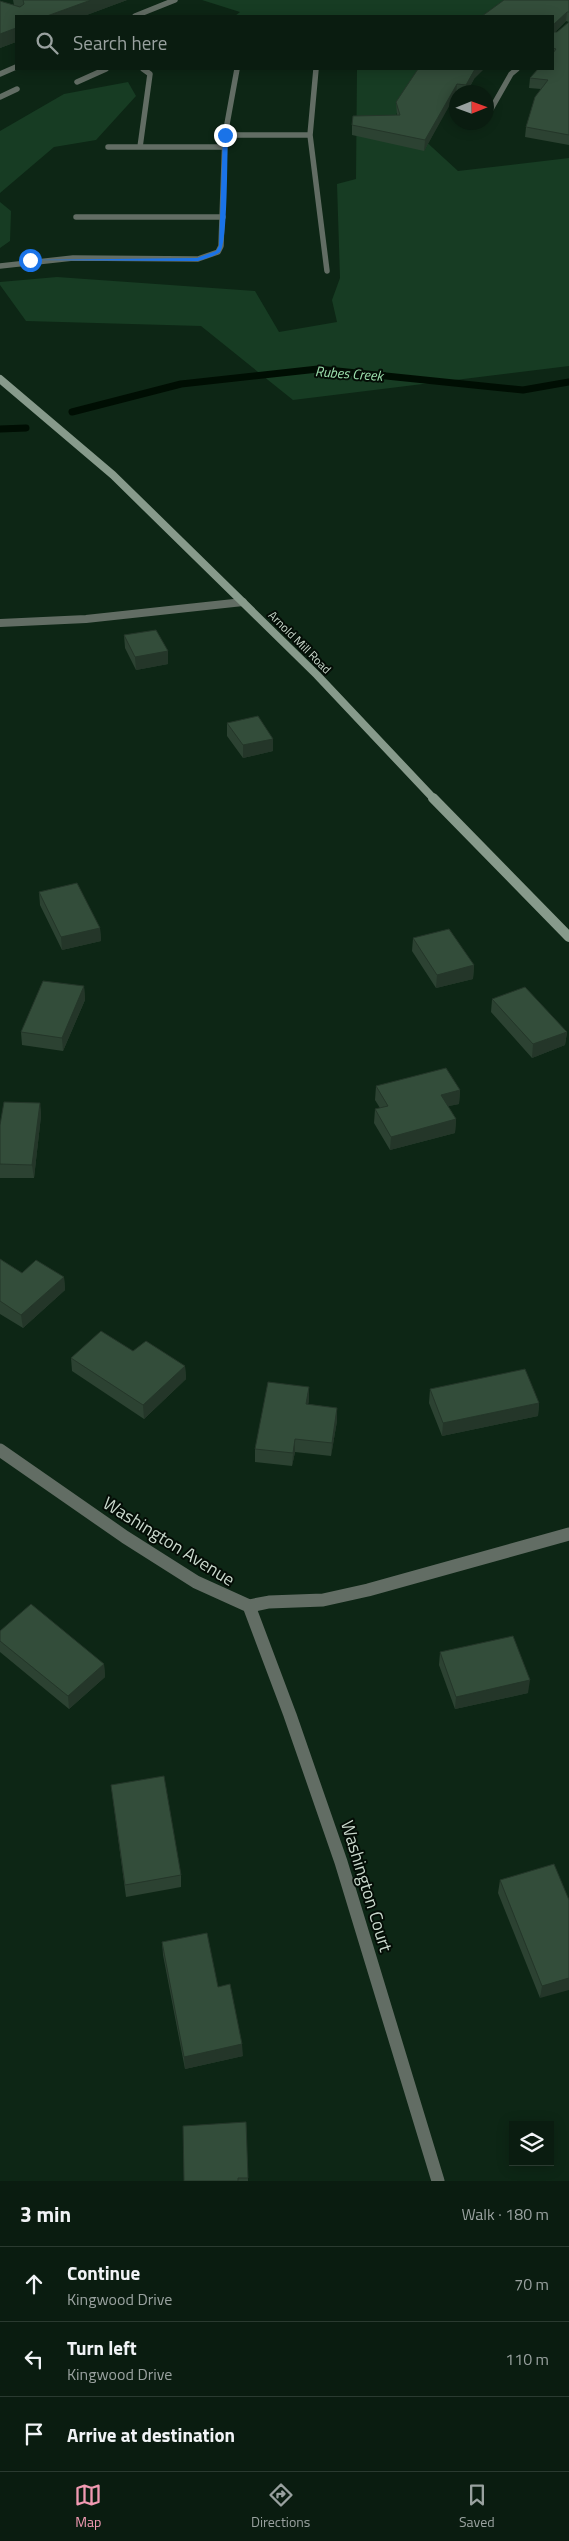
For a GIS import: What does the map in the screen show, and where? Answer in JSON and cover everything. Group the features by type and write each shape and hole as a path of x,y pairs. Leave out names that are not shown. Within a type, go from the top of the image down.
{"main road":[{"name":"Arnold Mill Road","path":"0,379 113,475 243,602 317,675 373,737 569,937"}],"street":[{"path":"137,15 174,0"},
{"path":"0,74 15,67"},
{"path":"77,82 104,70"},
{"path":"140,147 150,74 144,70"},
{"path":"0,266 47,260 198,259 218,252 221,246 223,217 225,135 237,70"},
{"path":"316,70 310,135 327,272"},
{"path":"494,105 511,74 516,70"},
{"path":"0,97 17,89"},
{"path":"225,135 310,135"},
{"path":"108,147 224,147"},
{"path":"76,217 223,217"},
{"path":"0,623 86,619 243,602"},
{"name":"Washington Avenue","path":"0,1450 125,1537 196,1582 249,1606"},
{"path":"249,1606 269,1602 323,1600 368,1590 569,1534"},
{"name":"Washington Court","path":"249,1606 291,1714 353,1900 410,2099 438,2181"}],"green space":[{"path":"202,0 537,0 518,15 236,15 240,12"},
{"path":"357,70 451,70 396,114 458,171 569,158 569,366 293,400 201,326 26,321 0,285 0,282 57,277 255,291 279,332 337,322 332,300 340,278 337,184 356,179"},
{"path":"128,82 136,96 96,140 54,147 0,193 0,131 64,94"},
{"path":"0,202 11,211 10,241 0,248"}],"building":[{"path":"23,0 91,0 50,15 15,15 15,28 0,34 0,1 20,7 24,4"},
{"path":"504,0 569,0 569,12 554,24 554,15 483,15"},
{"path":"569,22 569,135 526,127 535,97 548,80 530,78 537,70 554,70 554,52 556,49 554,48 554,32 557,32"},
{"path":"417,70 474,70 466,85 449,85 449,98 425,140 352,125 353,116 400,115 396,102"},
{"path":"156,630 168,651 135,657 124,635"},
{"path":"258,716 273,739 243,745 227,723"},
{"path":"77,883 100,928 61,937 39,892"},
{"path":"449,929 474,965 437,975 413,938"},
{"path":"43,981 84,986 62,1038 21,1032"},
{"path":"525,987 567,1032 533,1044 492,999"},
{"path":"446,1068 460,1090 441,1095 456,1119 391,1137 375,1109 388,1106 376,1086"},
{"path":"4,1102 40,1103 32,1165 0,1164 0,1125"},
{"path":"0,1259 22,1273 36,1260 64,1277 21,1315 0,1301"},
{"path":"101,1331 133,1351 146,1341 185,1366 143,1405 71,1358"},
{"path":"525,1369 539,1403 443,1423 430,1389"},
{"path":"268,1382 309,1387 306,1404 337,1408 332,1443 295,1439 293,1453 255,1449"},
{"path":"31,1604 104,1664 68,1696 0,1641 0,1631"},
{"path":"513,1636 530,1680 456,1697 440,1652"},
{"path":"164,1776 181,1875 125,1885 111,1785"},
{"path":"554,1864 569,1900 569,1978 542,1986 500,1880"},
{"path":"207,1933 218,1987 230,1984 242,2044 184,2057 162,1942"},
{"path":"246,2122 248,2178 238,2178 238,2181 184,2181 183,2126"}],"waterway":[{"name":"Rubes Creek","path":"72,412 181,384 318,369 523,390 569,382"},
{"name":"Rubes Creek","path":"0,429 26,428"}],"route":[{"path":"30,260 198,259 218,252 221,246 223,217 225,135"}]}
